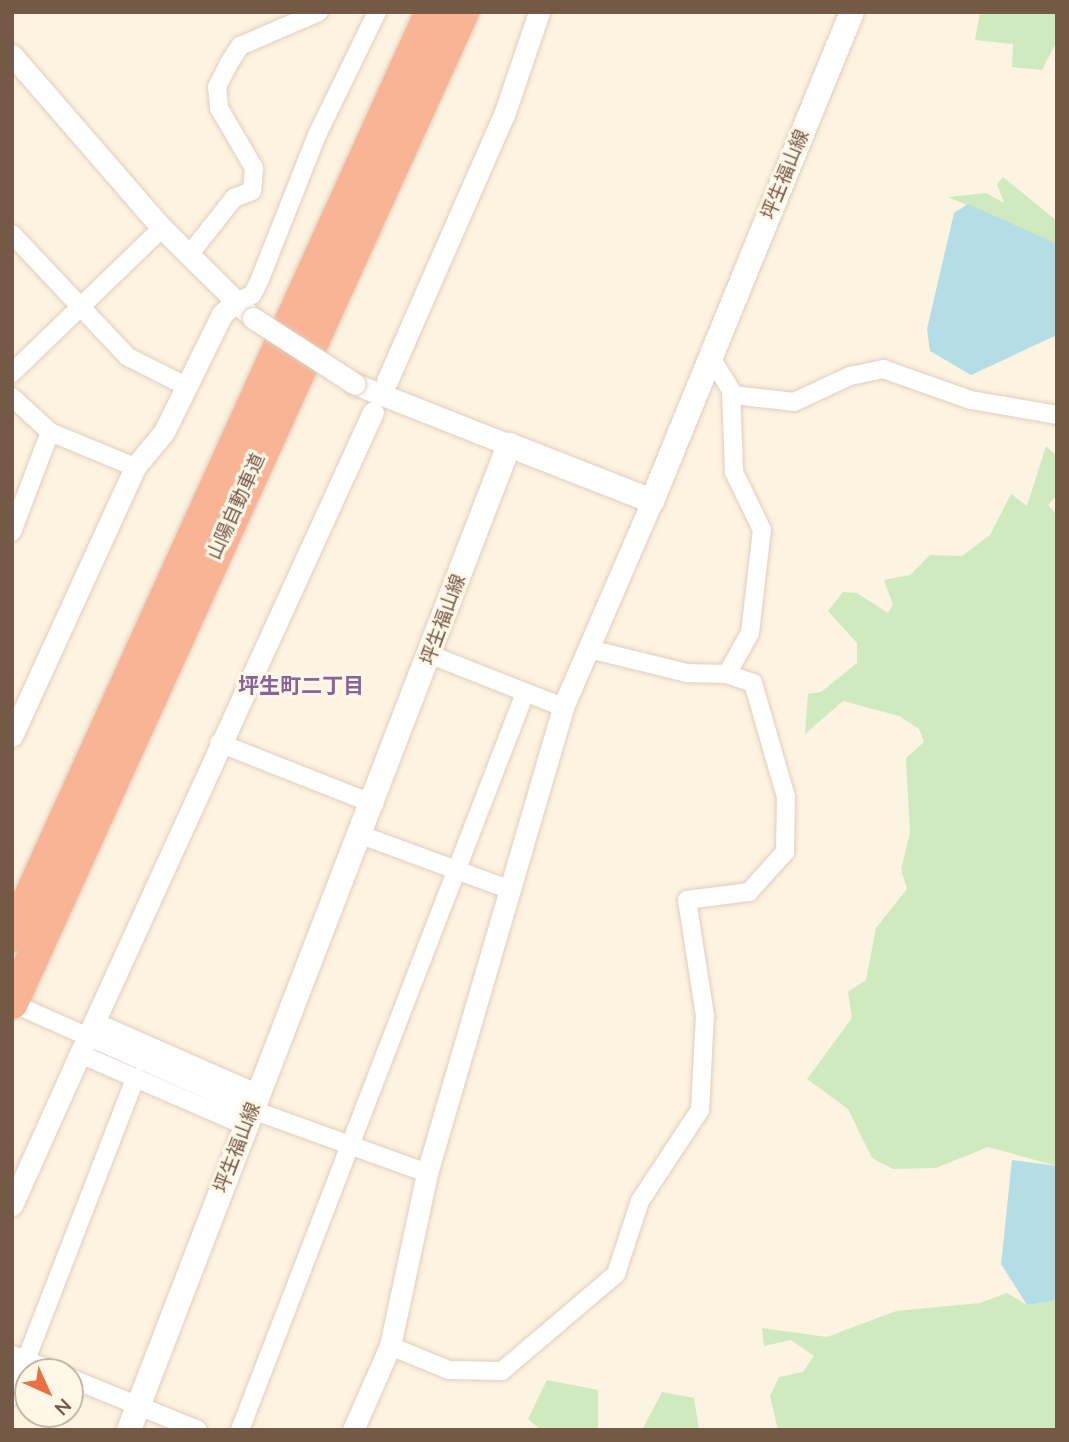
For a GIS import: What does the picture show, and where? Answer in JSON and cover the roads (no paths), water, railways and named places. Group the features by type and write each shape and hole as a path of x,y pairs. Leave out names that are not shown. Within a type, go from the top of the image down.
{"highway":[{"name":"山陽自動車道","path":"12,936 431,12"},
{"name":"山陽自動車道","path":"12,1003 463,12"}],"main road":[{"name":"坪生福山線","path":"652,501 852,12"},
{"name":"坪生福山線","path":"128,1430 374,804 509,445"},
{"path":"509,445 652,501"}],"street":[{"path":"190,255 234,198 252,191 254,168 219,108 217,88 231,60 240,46 319,12"},
{"path":"12,736 135,467 164,432 222,313 237,301 252,295 317,135 377,12"},
{"path":"387,381 505,115 539,12"},
{"path":"12,55 162,228 253,318 355,384 509,445"},
{"path":"12,373 162,228"},
{"path":"12,234 78,309 128,357 186,386"},
{"path":"711,358 733,395 794,402 883,369 971,400 1057,415"},
{"path":"727,674 750,633 762,530 734,472 731,390"},
{"path":"12,397 50,432 135,467"},
{"path":"12,1205 219,743 373,412"},
{"path":"12,532 50,432"},
{"path":"353,1430 390,1346 427,1173 563,707 652,501"},
{"path":"390,1346 449,1370 502,1371 515,1366 616,1274 640,1201 688,1135 700,1110 705,1016 687,900 749,892 768,877 790,835 780,771 753,683 727,674 687,673 589,649"},
{"path":"431,655 563,707"},
{"path":"240,1430 525,692"},
{"path":"219,743 374,804"},
{"path":"361,835 508,889"},
{"path":"12,1003 253,1110 427,1173"},
{"path":"86,1037 136,1077 253,1110"},
{"path":"12,1396 19,1357 136,1077"},
{"path":"84,1383 198,1430"}],"water":[{"path":"968,204 1057,244 1057,335 971,375 930,351 927,329 954,213"},
{"path":"1012,1160 1057,1166 1057,1300 1027,1305 1001,1264"}],"district":[{"name":"坪生町二丁目","path":"301,686"}]}
